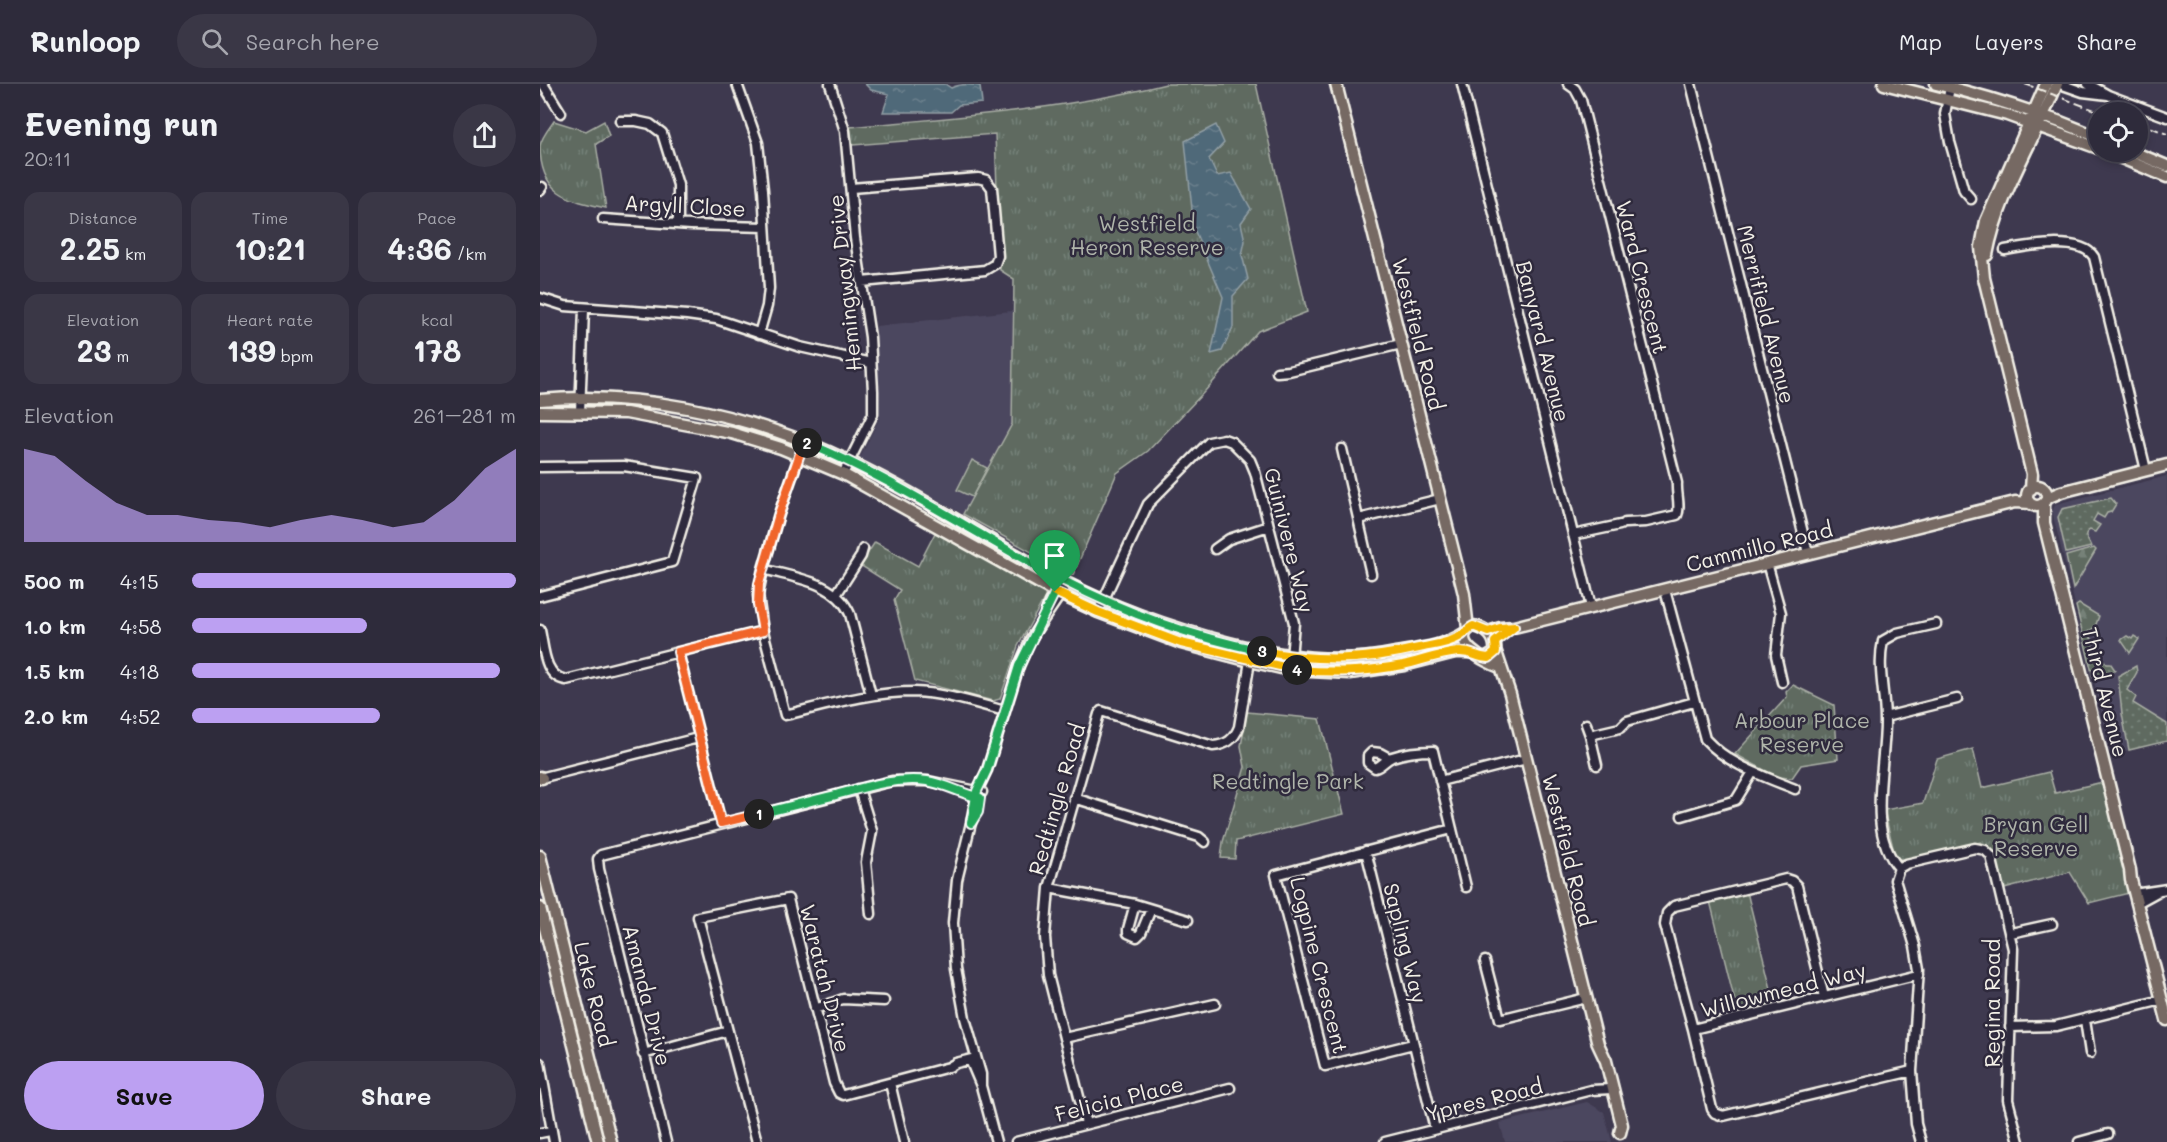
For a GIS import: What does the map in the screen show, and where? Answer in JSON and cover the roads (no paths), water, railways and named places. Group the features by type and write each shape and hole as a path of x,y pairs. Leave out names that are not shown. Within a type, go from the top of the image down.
{"main road":[{"name":"Westfield Road","path":"1336,84 1464,594 1470,630"},
{"path":"1884,84 2037,119 2088,143"},
{"path":"1936,84 2088,134"},
{"path":"2037,119 2046,84"},
{"path":"2059,84 2037,119 1986,221 1981,247 1984,278 2038,496 2167,465"},
{"path":"2148,158 2167,166"},
{"path":"2131,162 2167,177"},
{"path":"540,400 645,402 684,407 745,422 804,442 888,481 1064,581 1103,600 1156,622 1252,649 1292,657 1328,660 1384,656 1451,641 1470,630 1488,632 1495,647 1492,657 1485,659"},
{"path":"540,412 626,413 732,433 799,455 843,474 1058,593 1098,612 1181,643 1290,670 1350,673 1404,665 1455,652 1471,652 1500,667"},
{"name":"Cammillo Road","path":"1488,632 2038,496"},
{"name":"Third Avenue","path":"2038,496 2130,870 2136,877 2138,898 2167,1020"},
{"name":"Cammillo Road","path":"1495,647 1514,627"},
{"path":"1470,630 1466,643 1471,652"},
{"name":"Westfield Road","path":"1495,647 1510,694 1598,1044 1606,1062 1608,1086 1622,1125 1621,1137"},
{"name":"Lake Road","path":"540,856 611,1142"},
{"name":"Lake Road","path":"540,908 598,1142"}],"street":[{"path":"543,84 561,113"},
{"path":"737,84 758,143 769,295 759,334"},
{"name":"Hemingway Drive","path":"830,84 845,131 855,238 870,337 873,414 843,474"},
{"name":"Banyard Avenue","path":"1462,84 1591,607"},
{"name":"Ward Crescent","path":"1568,84 1575,89 1581,100 1677,483 1676,495 1680,510 1677,515 1574,535"},
{"name":"Merrifield Avenue","path":"1691,84 1808,553"},
{"path":"2059,84 2083,92 2108,95"},
{"path":"2088,84 2108,95 2167,117"},
{"path":"1950,87 1946,114 1950,142 1964,191 1971,199"},
{"path":"620,121 650,124 662,133 678,185 678,224"},
{"path":"851,188 978,178 986,180 992,188 998,256 993,267 985,270 862,282"},
{"name":"Argyll Close","path":"603,219 765,227"},
{"path":"2005,250 2043,244 2081,246 2091,253 2146,470"},
{"path":"540,298 557,305 584,309 716,319 800,347 871,363"},
{"path":"579,412 584,309"},
{"path":"1277,372 1401,344"},
{"name":"Guinivere Way","path":"1098,612 1152,499 1209,442 1224,439 1232,442 1250,460 1256,472 1294,623 1290,670"},
{"path":"804,442 763,569 758,595 763,631 785,715 871,695 915,692 935,694 1005,711"},
{"path":"1342,449 1371,574"},
{"path":"540,467 624,466 697,478 672,562 540,596"},
{"path":"1359,519 1440,499"},
{"path":"1215,549 1229,539 1269,526"},
{"path":"836,594 861,556 863,549"},
{"path":"1767,563 1781,613 1776,655 1782,682"},
{"path":"763,569 818,585 836,594 844,603 850,614 871,695"},
{"path":"996,1142 981,1086 981,1074 974,1061 975,1049 972,1045 956,969 953,923 957,880 971,823 978,812 978,795 987,780 987,770 1023,655 1064,581"},
{"path":"1665,590 1705,739 1717,752 1753,772 1795,789"},
{"path":"1921,1142 1916,1124 1912,1071 1919,974 1915,946 1895,880 1899,868 1888,854 1879,816 1885,717 1880,656 1883,641 1897,633 1936,624"},
{"path":"540,630 549,668 552,673 566,680 763,631"},
{"name":"Redtingle Road","path":"1086,1124 1048,975 1045,937 1049,888 1101,711 1212,746 1224,746 1234,737 1239,727 1252,649"},
{"path":"678,652 721,823"},
{"path":"1885,717 1957,699"},
{"path":"1590,735 1620,728 1627,721 1694,702"},
{"path":"1586,724 1597,765"},
{"path":"541,778 698,738"},
{"path":"1389,758 1433,752 1466,887"},
{"path":"1440,781 1526,759"},
{"path":"1682,816 1736,800 1753,772"},
{"name":"Amanda Drive","path":"666,1142 596,856 900,780 928,781 978,795"},
{"path":"859,789 872,831 866,862 872,915"},
{"path":"1074,798 1199,837 1205,842"},
{"path":"1365,851 1452,829"},
{"name":"Regina Road","path":"1899,868 1906,864 1975,848 1985,850 1991,856 2013,949 2008,1100 2019,1142"},
{"name":"Logpine Crescent","path":"1365,851 1276,875 1325,1066 1413,1044"},
{"name":"Sapling Way","path":"1365,851 1435,1130"},
{"path":"1693,1029 1665,919 1674,906 1727,892 1786,879 1797,886 1824,997"},
{"path":"1049,888 1135,904 1188,920"},
{"path":"2138,898 2162,890"},
{"name":"Waratah Drive","path":"757,1142 698,917 788,899 834,1083 839,1093 843,1095 950,1067 958,1068 974,1061"},
{"path":"1135,904 1128,929 1128,933 1132,936 1137,937 1141,933 1151,909"},
{"path":"2011,933 2052,924"},
{"path":"1485,961 1500,1019 1586,998"},
{"name":"Willowmead Way","path":"1912,1071 1723,1116 1712,1109 1693,1029 1919,974"},
{"path":"815,1009 843,999 884,1001"},
{"path":"2010,1027 2056,1026 2162,1000"},
{"path":"1064,1038 1215,1004"},
{"path":"2085,1020 2090,1053"},
{"path":"643,1054 728,1031"},
{"path":"540,1063 545,1082 550,1131 554,1142"},
{"path":"890,1083 904,1142"},
{"name":"Ypres Road","path":"1385,1142 1608,1086"},
{"name":"Felicia Place","path":"1016,1142 1230,1089"},
{"path":"540,1133 550,1131"},
{"path":"2079,1142 2108,1134"}],"water":[{"path":"865,84 945,84 951,88 976,85 980,86 982,103 959,105 951,112 883,112 889,94 871,90"},
{"path":"1216,125 1224,143 1209,159 1217,176 1231,173 1251,209 1241,223 1245,241 1242,255 1248,279 1233,296 1233,327 1222,351 1211,354 1223,297 1194,229 1185,141"}],"railway":[{"path":"2025,84 2088,108"},
{"path":"2148,126 2167,134"}],"park label":[{"name":"Westfield Heron Reserve","path":"1147,234"},
{"name":"Arbour Place Reserve","path":"1802,731"},
{"name":"Redtingle Park","path":"1288,780"},
{"name":"Bryan Gell Reserve","path":"2036,835"}]}
